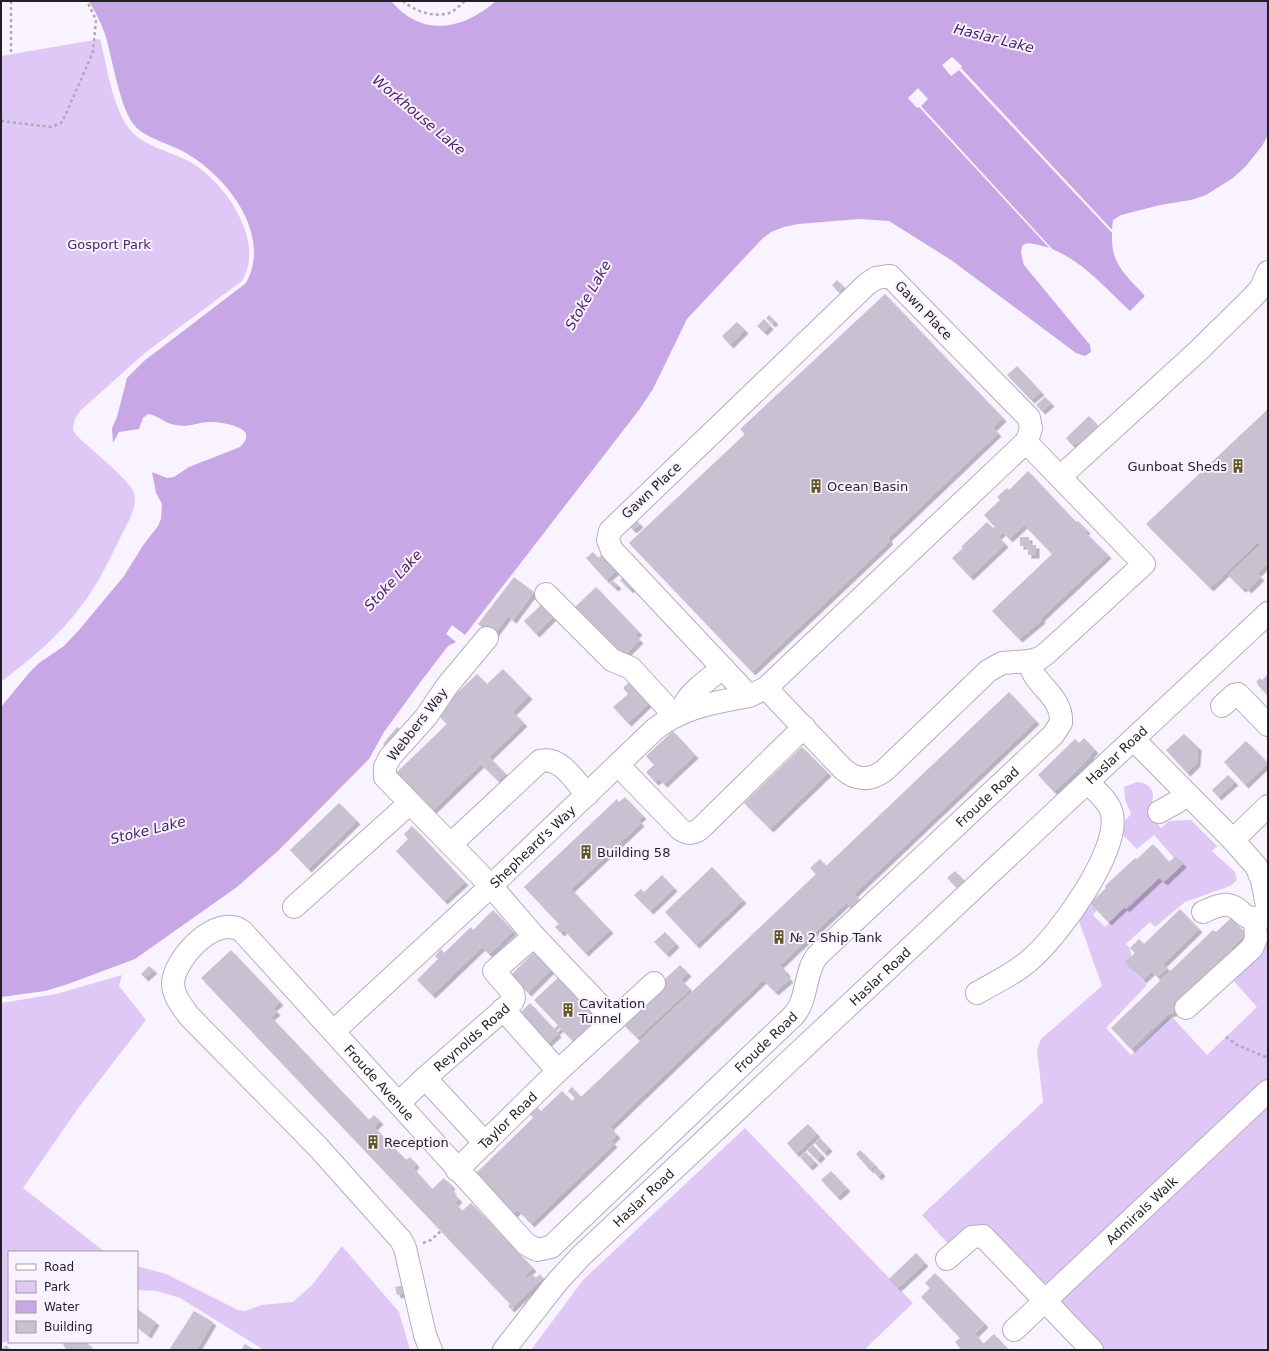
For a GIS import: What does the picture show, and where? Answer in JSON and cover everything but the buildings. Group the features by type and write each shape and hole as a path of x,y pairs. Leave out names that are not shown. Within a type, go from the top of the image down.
{"street":[{"path":"1060,477 1198,351 1253,297 1261,288 1268,272"},
{"name":"Gawn Place","path":"884,276 890,276 896,281 1029,418 1032,424 1031,432 1026,442 758,692 723,668 612,550 608,540 610,531 866,284 876,278 884,276"},
{"path":"758,692 804,727 847,772 858,778 874,777 885,770 988,671 1002,663 1029,661 1040,658 1150,570 1026,442"},
{"path":"546,594 610,659 631,668 678,713 689,697 723,668"},
{"name":"Haslar Road","path":"504,1350 557,1282 581,1256 1268,613"},
{"name":"Webbers Way","path":"487,638 447,686 426,718 386,764 384,771 385,777 491,886 534,936 614,1020"},
{"name":"Froude Road","path":"457,1170 529,1246 537,1250 551,1247 794,1016 802,1004 812,965 817,956 1053,735 1061,723 1060,707 1034,675 1029,661"},
{"name":"Shepheard's Way","path":"334,1031 491,886 655,729 678,713 758,692"},
{"path":"1222,706 1234,695 1238,694 1268,723"},
{"path":"618,765 680,829 685,833 694,833 699,830 804,727"},
{"path":"1134,740 1233,840 1256,866 1265,880 1264,915 1252,948 1186,1008"},
{"path":"451,844 540,761 549,760 558,764 587,795"},
{"path":"977,993 1018,969 1032,958 1074,908 1106,852 1112,829 1112,812 1088,783"},
{"path":"1159,812 1177,802 1187,794"},
{"path":"294,907 410,803"},
{"path":"1233,840 1268,806"},
{"path":"1203,912 1219,906 1229,906 1248,918 1264,915"},
{"name":"Froude Avenue","path":"431,1350 425,1335 403,1243 340,1174 308,1150 295,1138 266,1095 189,1016 177,997 173,982 176,972 188,952 202,939 221,926 234,926 242,930 399,1103 457,1170"},
{"name":"Reynolds Road","path":"399,1103 425,1078 512,1002 514,996 489,966 534,936"},
{"name":"Taylor Road","path":"457,1170 558,1071 654,983"},
{"path":"503,1009 558,1071"},
{"path":"425,1078 485,1143"},
{"name":"Admirals Walk","path":"1014,1330 1268,1091"},
{"path":"948,1260 972,1238 983,1236 1092,1350"}],"path":[{"path":"11,1 11,52"},
{"path":"1,120 51,127 56,126 64,118 93,52 96,20 87,1"},
{"path":"403,1 428,14 440,14 450,12 465,1"},
{"path":"1226,1037 1237,1045 1268,1058"},
{"path":"431,1240 441,1231"}],"green space":[{"name":"Gosport Park","path":"100,39 112,89 120,114 126,125 139,138 192,163 205,172 218,185 239,215 246,232 249,249 248,265 242,281 146,352 80,411 75,419 73,430 76,435 131,488 135,498 133,510 129,521 103,571 82,605 44,646 1,682 1,56"},
{"path":"1137,782 1148,785 1151,788 1153,797 1147,810 1161,828 1169,821 1191,820 1217,846 1212,851 1235,872 1237,880 1230,886 1185,902 1155,927 1150,922 1126,944 1130,948 1134,972 1147,985 1106,1028 1131,1055 1167,1019 1172,1017 1207,1055 1257,1007 1231,978 1266,931 1268,941 1268,1084 1049,1287 1044,1285 995,1237 952,1248 922,1215 1043,1102 1037,1050 1041,1039 1102,986 1079,921 1090,903 1097,910 1093,915 1105,927 1174,858 1154,835 1137,849 1123,835 1125,821 1131,814 1125,800 1124,787"},
{"path":"122,975 119,986 146,1020 79,1107 23,1188 104,1251 8,1251 8,1340 1,1344 1,1003 56,994"},
{"path":"1268,1097 1268,1350 1097,1350 1060,1304 1060,1297"},
{"path":"745,1128 913,1303 864,1350 531,1350 583,1280"},
{"path":"342,1246 399,1312 410,1350 264,1350 180,1298 157,1291 138,1290 138,1266 166,1274 238,1310 245,1311 261,1305 293,1302 312,1285"}],"water":[{"path":"89,1 391,1 403,13 416,21 429,25 443,26 456,24 470,18 483,11 496,1 1268,1 1268,135 1262,146 1246,166 1233,178 1206,195 1191,200 1160,205 1121,215 1113,220 1112,239 1115,257 1127,277 1145,296 1130,311 1099,281 1065,255 1053,249 1039,245 1028,243 1022,246 1021,253 1024,265 1090,345 1091,352 1085,356 1076,353 951,260 889,221 860,219 798,224 771,232 762,239 687,319 653,389 639,410 465,635 452,625 446,634 456,642 448,646 419,684 384,732 369,759 279,850 237,887 135,959 45,991 1,997 1,707 39,663 64,646 79,630 124,576 144,544 158,526 161,519 162,504 156,493 152,472 167,478 174,477 189,467 240,447 246,438 244,431 231,425 208,422 181,426 168,423 148,414 143,418 139,429 119,432 113,443 112,428 117,417 127,378 144,361 246,283 253,264 254,245 249,226 241,208 230,191 216,176 186,153 145,134 135,126 125,108 121,96 105,34"}],"pier":[{"path":"952,57 962,66 961,68 1114,232 1114,235 959,70 951,76 942,65"},
{"path":"918,88 928,99 921,106 1055,252 1052,251 919,107 917,108 908,98"}],"place":[{"name":"Gunboat Sheds","path":"1238,466"},
{"name":"Ocean Basin","path":"816,486"},
{"name":"Building 58","path":"586,852"},
{"name":"№ 2 Ship Tank","path":"779,937"},
{"name":"Cavitation Tunnel","path":"568,1010"},
{"name":"Reception","path":"373,1142"}],"water label":[{"name":"Haslar Lake","path":"994,38"},
{"name":"Workhouse Lake","path":"419,115"},
{"name":"Stoke Lake","path":"588,295"},
{"name":"Stoke Lake","path":"393,580"},
{"name":"Stoke Lake","path":"148,830"}]}
